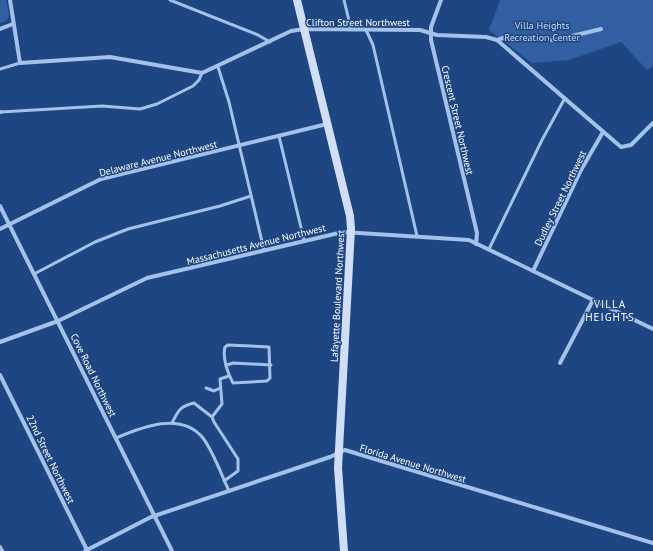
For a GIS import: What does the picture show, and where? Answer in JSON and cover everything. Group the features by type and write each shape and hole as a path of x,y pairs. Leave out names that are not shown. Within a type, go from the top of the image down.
{"main road":[{"name":"Lafayette Boulevard Northwest","path":"297,0 350,216 351,232 338,453 344,551"}],"street":[{"path":"10,0 20,63 110,57 202,73"},
{"path":"430,34 441,0"},
{"path":"0,29 13,24"},
{"name":"Clifton Street Northwest","path":"202,73 218,67 291,31 304,29 420,30 430,34 486,37 497,40 503,38 556,40 600,29"},
{"name":"Crescent Street Northwest","path":"430,34 477,233 476,244"},
{"path":"497,40 617,145 624,147 631,145 653,123"},
{"name":"Delaware Avenue Northwest","path":"0,229 101,179 328,124"},
{"name":"Dudley Street Northwest","path":"533,271 581,170 603,132"},
{"name":"Cove Road Northwest","path":"0,206 156,516 172,551"},
{"name":"Massachusetts Avenue Northwest","path":"0,342 58,321 142,280 334,233 351,232 462,239 489,249 653,329"},
{"path":"560,363 593,300"},
{"name":"22nd Street Northwest","path":"0,375 86,550"},
{"name":"Florida Avenue Northwest","path":"86,550 131,526 156,516 348,450 653,544"},
{"path":"0,547 2,551"}],"lane":[{"path":"170,0 258,34 270,42"},
{"path":"344,0 351,29"},
{"path":"366,30 373,45 417,236"},
{"path":"0,69 20,63"},
{"path":"218,67 229,102 238,146 264,250"},
{"path":"0,112 102,106 146,108 193,86 199,80 202,73"},
{"path":"489,249 542,140 565,98"},
{"path":"279,136 304,240"},
{"path":"34,274 95,242 128,229 220,206 251,196"},
{"path":"228,345 270,347 271,365 270,378 267,381 233,383 229,376 223,352 228,345"},
{"path":"226,365 233,363 271,365"},
{"path":"212,416 222,404 223,398 220,388 220,379 229,376"},
{"path":"206,388 214,391 220,388"},
{"path":"172,423 178,409 194,403 212,416 214,422 238,460 238,471 224,482"},
{"path":"116,438 153,424 172,423 193,430 202,437 229,491"}],"green space":[{"path":"0,0 6,0 9,15 7,21 0,23"},
{"name":"Villa Heights Recreation Center","path":"500,0 653,0 653,66 647,70 621,42 569,60 532,63 489,30"}],"district":[{"name":"VILLA HEIGHTS","path":"610,310"}]}
